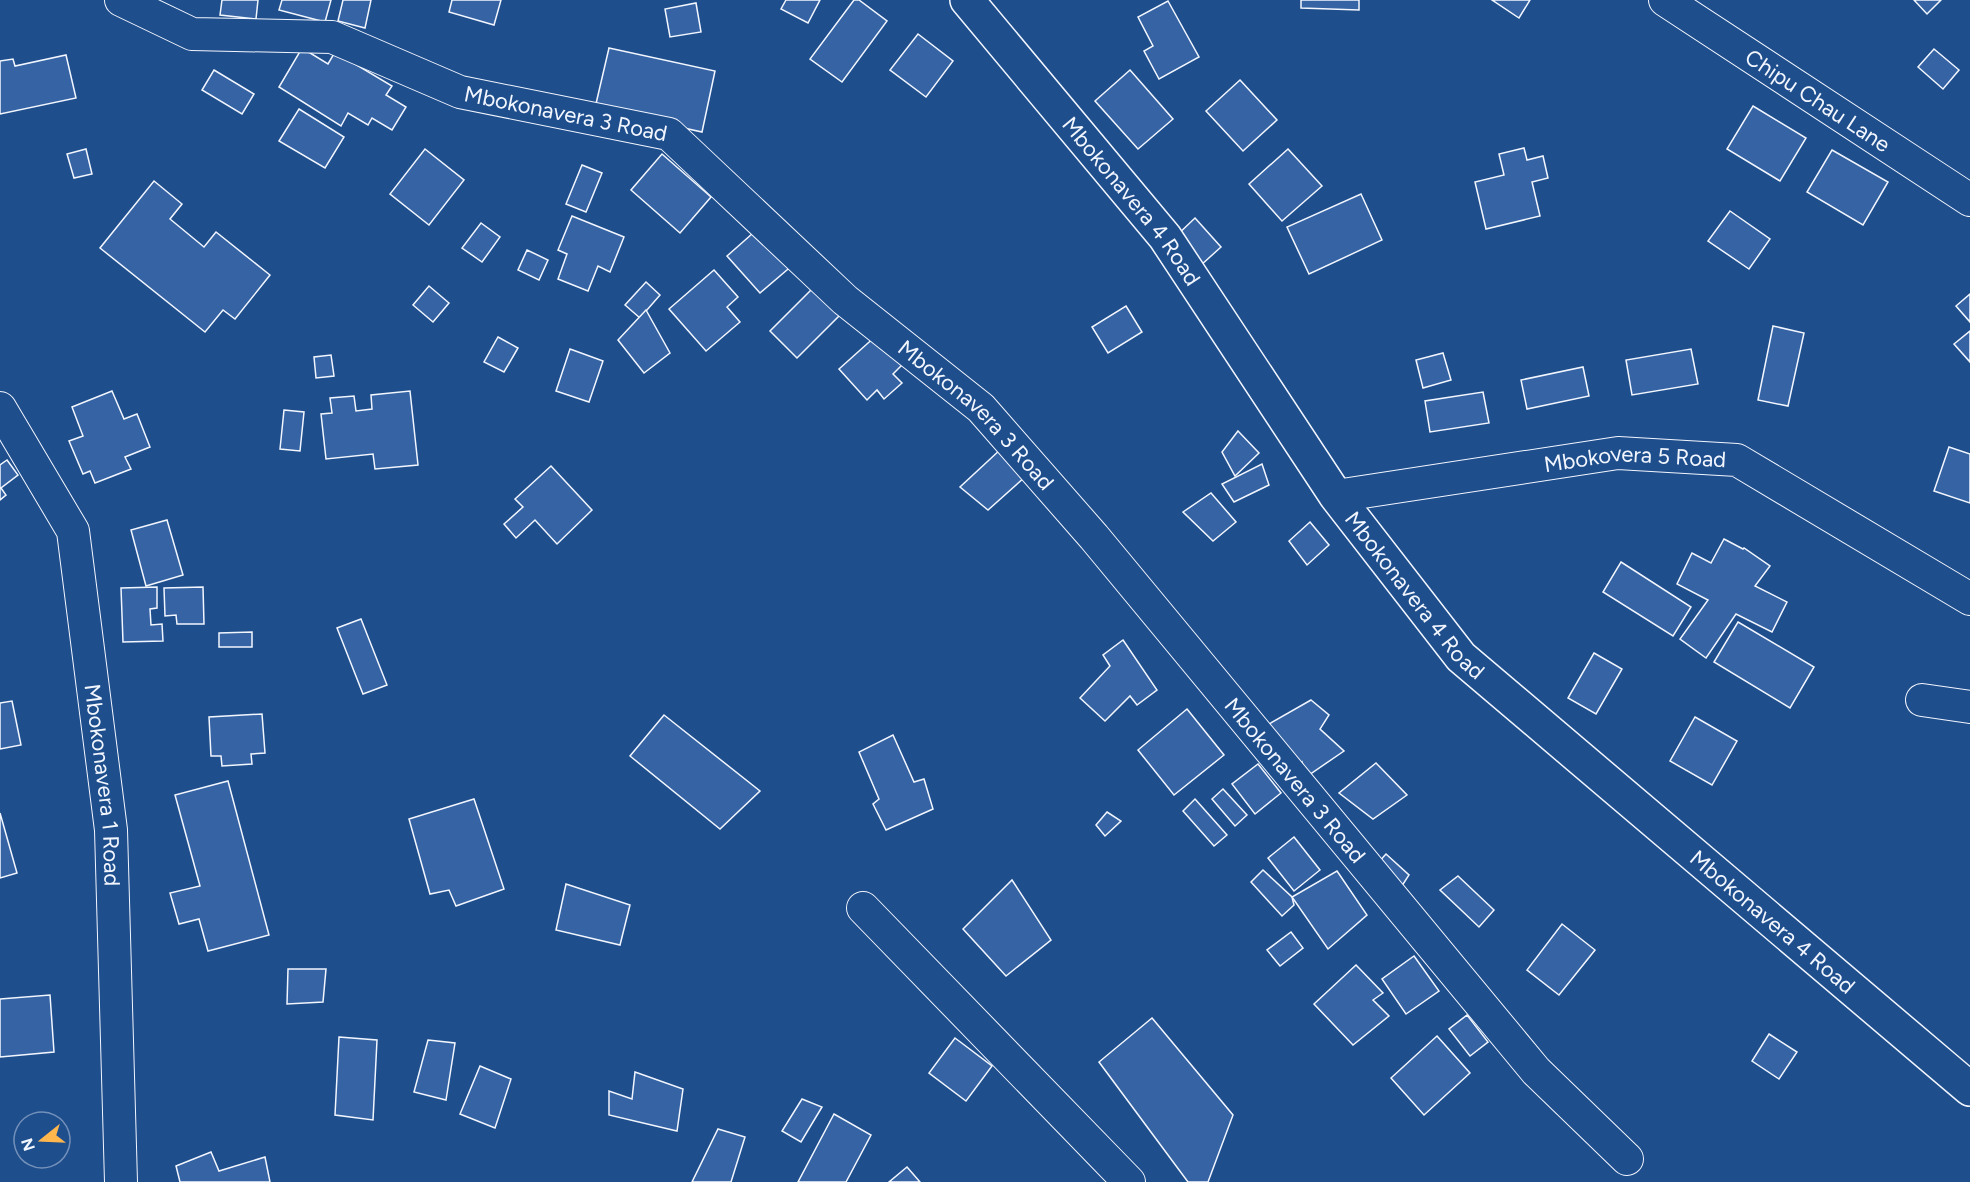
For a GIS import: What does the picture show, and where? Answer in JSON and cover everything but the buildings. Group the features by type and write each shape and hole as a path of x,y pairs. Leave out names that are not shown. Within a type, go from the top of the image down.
{"street":[{"name":"Mbokonavera 3 Road","path":"121,0 192,34 332,37 460,92 669,134 845,300 981,408 1094,537 1536,1071 1627,1159"},
{"name":"Mbokonavera 4 Road","path":"967,0 1165,237 1336,496 1461,657 1970,1089"},
{"name":"Chipu Chau Lane","path":"1665,0 1970,200"},
{"name":"Mbokonavera 1 Road","path":"0,408 73,531 111,830 121,1182"},
{"name":"Mbokovera 5 Road","path":"1336,496 1618,453 1737,460 1970,599"},
{"path":"1922,700 1970,707"},
{"path":"863,908 1129,1182"}]}
